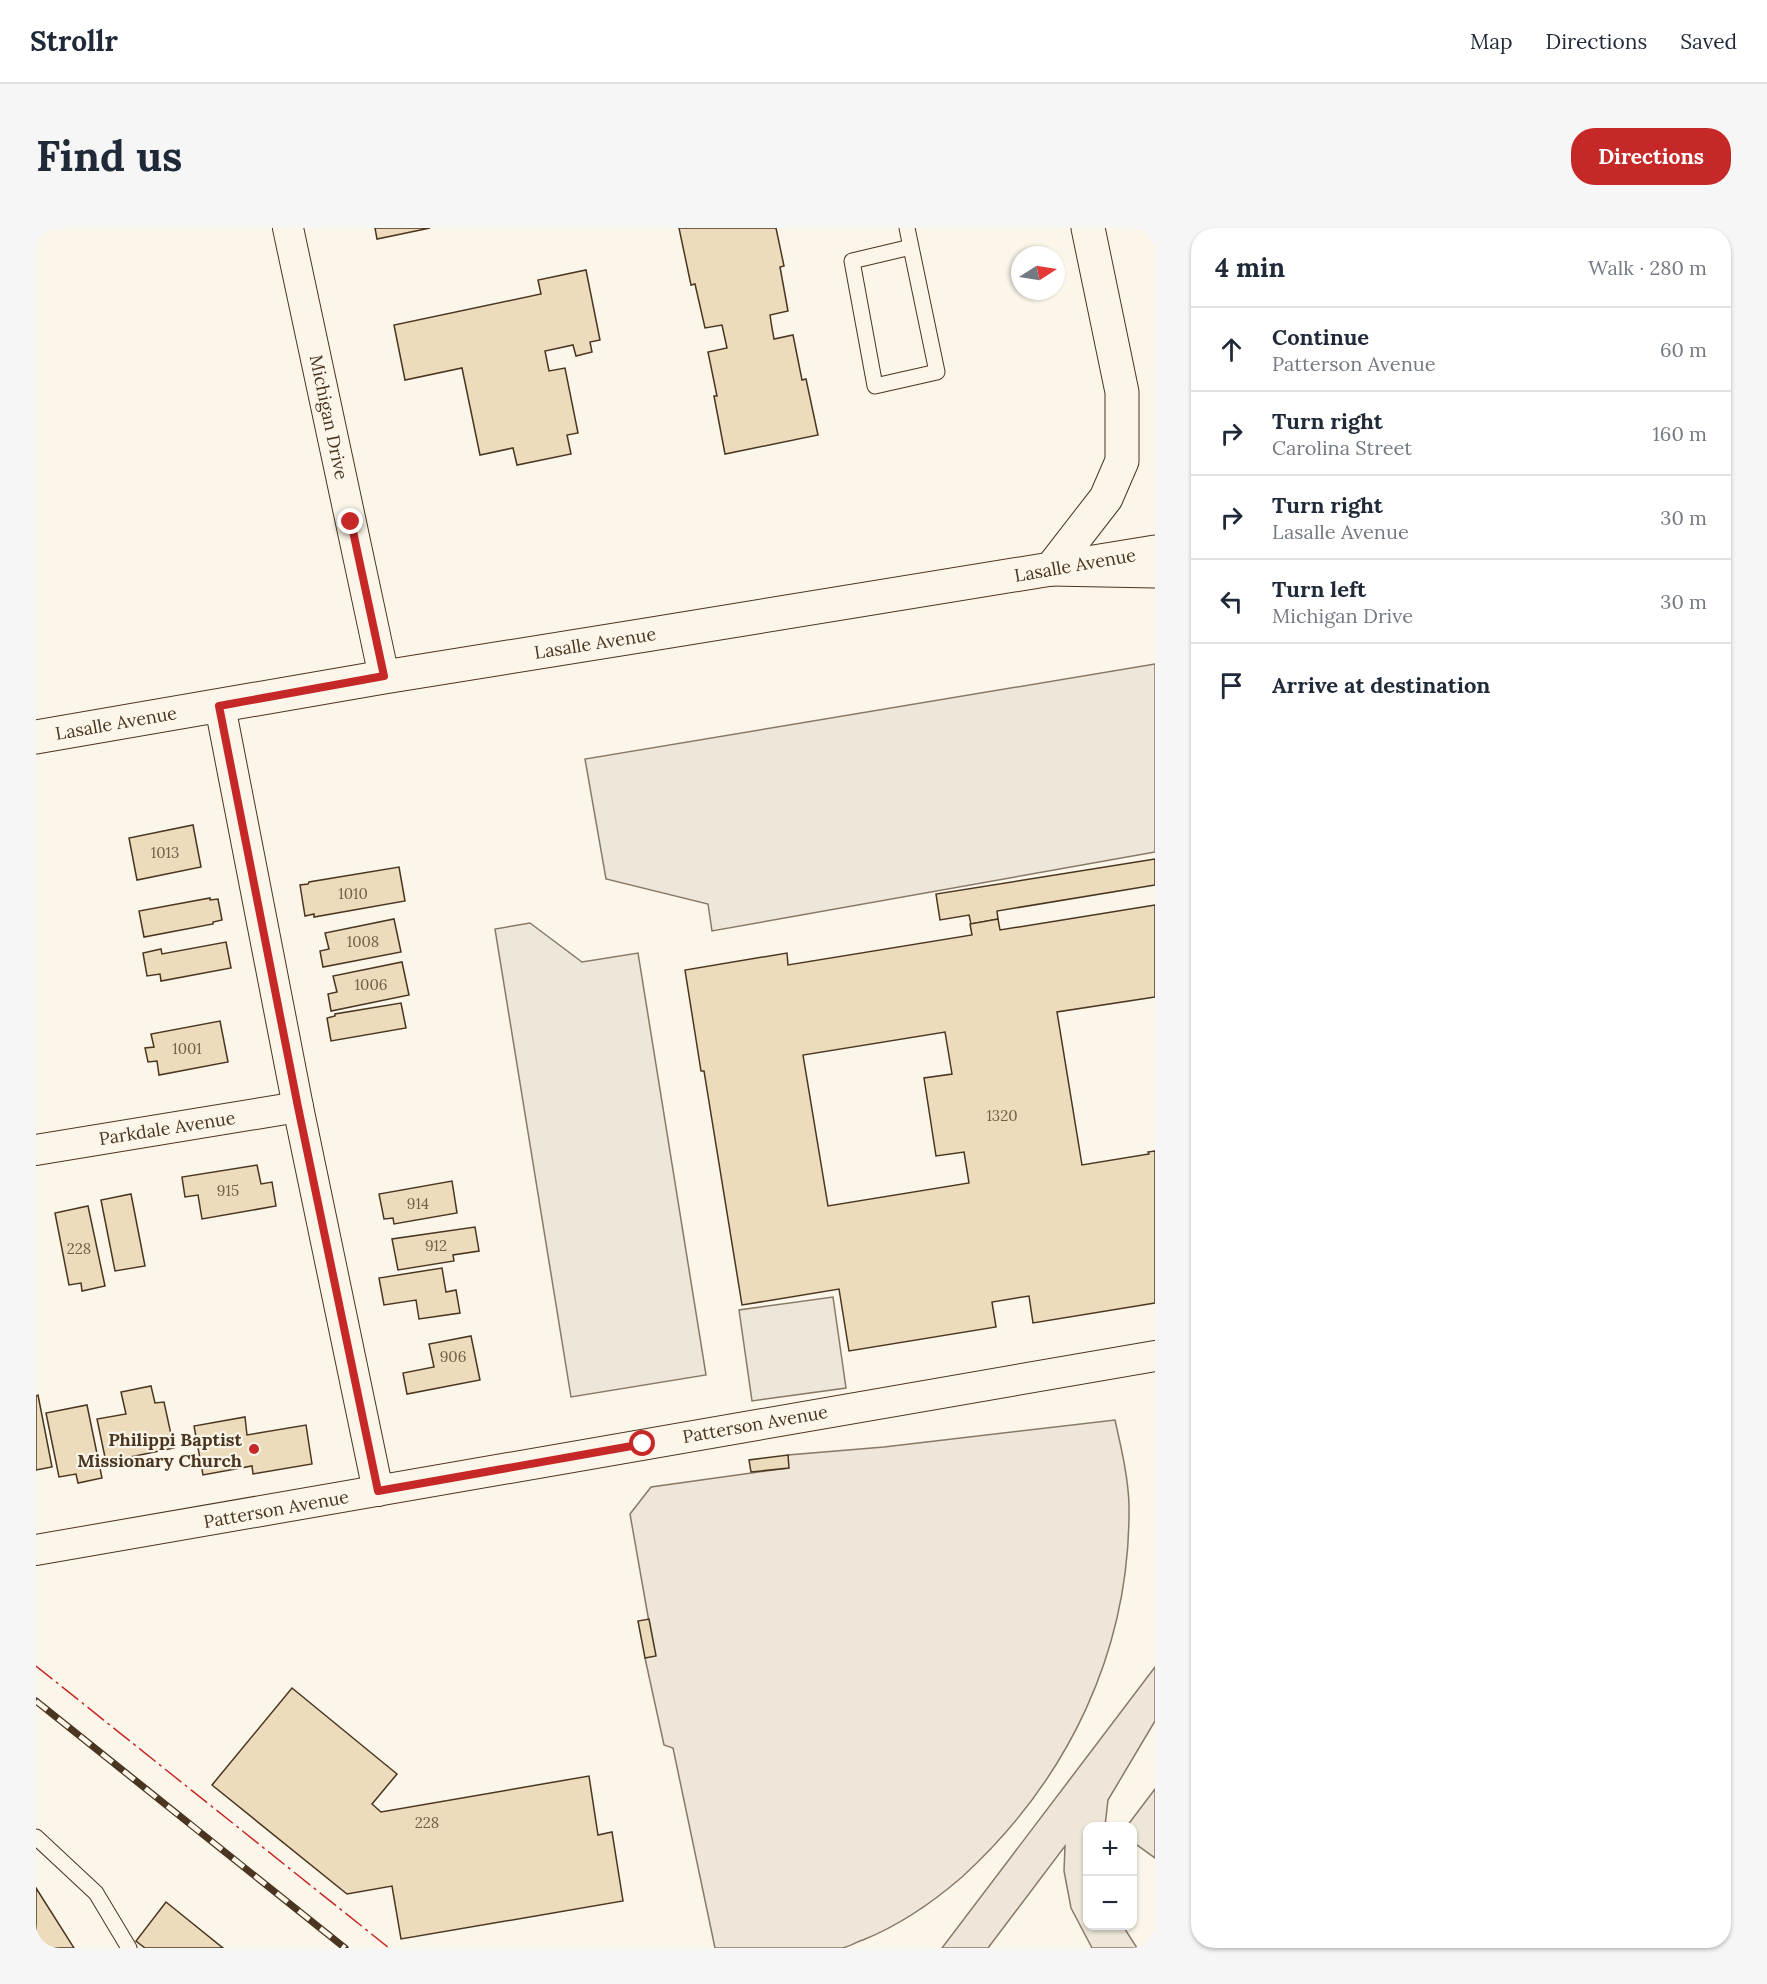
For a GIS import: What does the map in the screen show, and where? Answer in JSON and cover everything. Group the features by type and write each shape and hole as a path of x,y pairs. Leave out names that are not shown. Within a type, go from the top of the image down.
{"main road":[{"path":"1051,569 1106,498 1122,461 1122,392 1088,228"},
{"name":"Lasalle Avenue","path":"36,736 384,676 1155,552"},
{"path":"1051,569 1155,571"}],"street":[{"name":"Michigan Drive","path":"288,228 384,676"},
{"path":"219,706 298,1107 378,1491"},
{"name":"Parkdale Avenue","path":"36,1150 298,1107"},
{"name":"Patterson Avenue","path":"36,1550 1155,1356"}],"lane":[{"path":"907,228 911,247 937,372 875,386 852,261 911,247"},
{"path":"36,1837 96,1893 129,1948"}],"shaded area":[{"path":"1155,664 1155,852 712,931 708,904 606,879 585,759"},
{"path":"530,923 582,962 638,953 706,1375 571,1397 495,929"},
{"path":"833,1297 846,1388 752,1401 739,1310"},
{"path":"1115,1420 1126,1472 1129,1504 1127,1558 1119,1610 1105,1661 1086,1709 1062,1755 1033,1798 1000,1839 962,1877 915,1913 877,1934 842,1948 715,1948 673,1748 664,1745 645,1658 655,1656 630,1514 651,1487 788,1468 788,1455 884,1447"},
{"path":"1155,1667 1155,1721 1108,1800 1105,1822 1083,1822 1083,1930 1126,1930 1137,1948 1092,1948 1071,1908 1064,1871 1065,1846 988,1948 942,1948"},
{"path":"1155,1789 1155,1858 1137,1845 1137,1822 1130,1822"}],"building":[{"path":"375,228 430,228 377,239"},
{"path":"679,228 776,228 784,266 780,267 788,311 770,315 774,339 793,335 802,380 806,379 818,435 725,454 708,352 727,348 722,325 705,328 695,284 691,285"},
{"path":"586,270 600,340 590,342 592,352 576,356 573,345 545,351 549,371 565,368 578,433 567,435 571,454 517,465 513,448 480,455 462,368 405,380 394,325 541,294 538,280"},
{"path":"193,825 201,867 137,880 129,838"},
{"path":"1155,859 1155,885 997,911 998,919 971,924 969,915 940,920 936,894"},
{"path":"399,867 405,901 314,917 314,914 305,916 300,885"},
{"path":"210,898 210,900 218,899 222,920 213,922 213,924 144,937 139,911"},
{"path":"1155,905 1155,997 1057,1012 1082,1165 1149,1154 1148,1152 1155,1151 1155,1303 1033,1323 1029,1296 992,1302 996,1327 849,1351 839,1289 742,1305 685,970 787,953 788,965 972,935 970,924 998,919 1000,930","holes":["945,1032 952,1074 924,1078 936,1156 964,1152 969,1183 828,1206 803,1055"]},
{"path":"394,919 401,952 323,967 320,951 329,949 325,933"},
{"path":"226,942 231,968 161,981 160,974 147,976 143,953 161,949 162,954"},
{"path":"402,962 409,995 331,1011 328,994 337,992 333,976"},
{"path":"401,1003 406,1028 331,1041 327,1018 335,1014"},
{"path":"220,1021 228,1062 159,1075 157,1061 148,1062 145,1048 154,1047 151,1034"},
{"path":"257,1165 261,1184 272,1182 276,1206 202,1219 198,1195 185,1197 182,1177"},
{"path":"452,1181 457,1213 394,1224 393,1218 384,1219 379,1194"},
{"path":"131,1194 145,1266 115,1271 101,1200"},
{"path":"88,1206 105,1286 82,1291 81,1283 69,1285 55,1213"},
{"path":"475,1227 479,1251 453,1255 454,1261 398,1270 392,1239"},
{"path":"442,1268 446,1292 456,1290 460,1313 419,1319 416,1300 384,1305 379,1278"},
{"path":"471,1336 480,1380 407,1394 403,1373 434,1367 429,1344"},
{"path":"151,1386 155,1403 164,1402 174,1448 106,1462 97,1419 126,1414 121,1392"},
{"path":"38,1395 52,1467 36,1470 36,1396"},
{"path":"87,1405 102,1478 78,1483 76,1474 59,1477 46,1413"},
{"name":"Philippi Baptist Missionary Church","path":"245,1417 247,1435 306,1425 312,1464 253,1474 252,1466 203,1475 194,1426"},
{"path":"788,1455 789,1468 751,1472 749,1460"},
{"path":"649,1619 656,1656 645,1658 638,1621"},
{"path":"292,1688 397,1774 372,1804 381,1812 589,1776 598,1835 612,1832 623,1901 401,1939 392,1886 347,1894 212,1785"},
{"path":"36,1888 74,1948 36,1948"},
{"path":"166,1902 223,1948 145,1948 136,1941"}],"railway":[{"path":"36,1701 345,1948"}],"power":[{"path":"36,1666 389,1948"}],"place":[{"name":"Philippi Baptist Missionary Church","path":"254,1449"}],"route":[{"path":"351,522 384,676 219,706 298,1107 378,1491 643,1444"}]}
